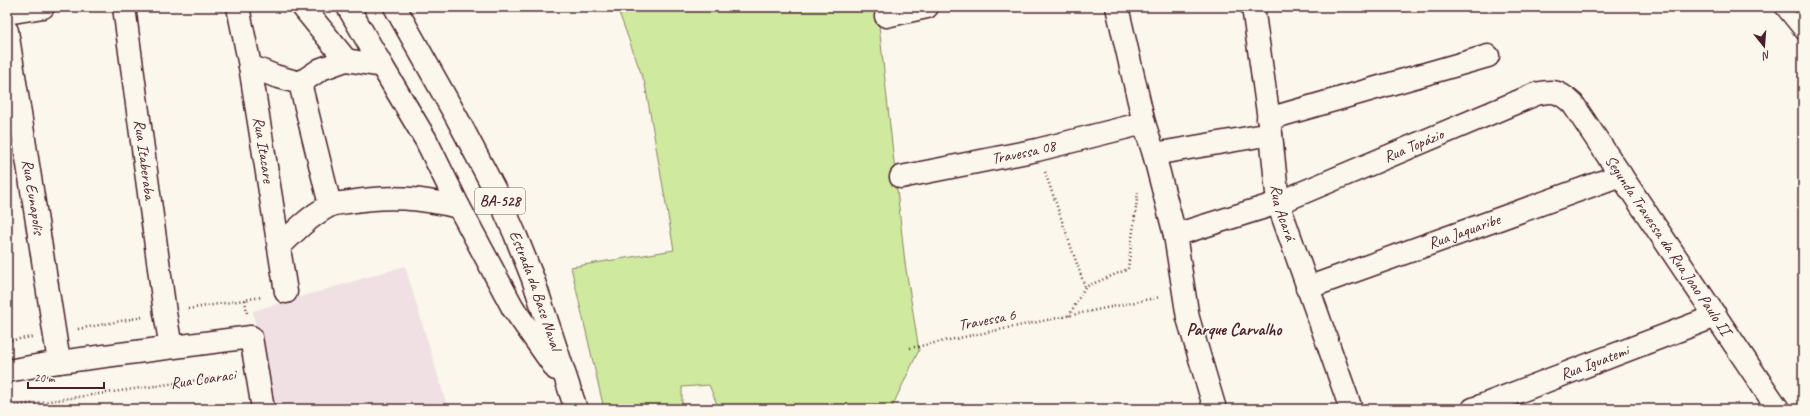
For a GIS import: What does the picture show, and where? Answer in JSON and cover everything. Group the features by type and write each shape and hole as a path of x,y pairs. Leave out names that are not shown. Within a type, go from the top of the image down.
{"street":[{"path":"7,13 43,7"},
{"name":"Rua Itaberaba","path":"124,7 165,313 171,347"},
{"name":"Rua Itacare","path":"238,7 250,66 286,292"},
{"path":"303,7 346,60"},
{"path":"348,7 426,140 458,207 513,308 573,399"},
{"name":"Estrada da Base Naval","path":"394,7 457,118 498,196 533,279 573,399"},
{"path":"886,16 927,7"},
{"path":"1117,7 1144,123 1154,154 1175,235 1183,292 1196,347 1215,409"},
{"name":"Rua Acará","path":"1253,7 1278,203 1351,409"},
{"name":"Rua Eunapolis","path":"7,31 58,362"},
{"path":"1154,154 1269,127 1488,56"},
{"path":"250,66 275,76 300,83 321,69 346,60 382,66"},
{"path":"300,83 330,206"},
{"name":"Segunda Travessa da Rua Joao Paulo II","path":"1550,91 1563,94 1573,104 1778,409"},
{"name":"Rua Topázio","path":"1175,235 1278,203 1536,94 1550,91"},
{"name":"Travessa 08","path":"901,177 1037,150 1144,123"},
{"name":"Rua Jaquaribe","path":"1307,288 1621,175"},
{"path":"279,246 301,225 330,206 369,199 398,198 429,200 458,207"},
{"name":"Rua Iguatemi","path":"1473,409 1716,316"},
{"path":"7,371 58,362 251,337 263,409"}],"lane":[{"path":"1782,7 1803,33"}],"path":[{"path":"1037,150 1085,287"},
{"path":"1068,316 1085,287 1128,269 1139,186"},
{"name":"Travessa 6","path":"910,348 1183,292"},
{"name":"Rua Coaraci","path":"7,407 257,371"}],"shaded area":[{"path":"405,266 448,409 268,409 253,311"}],"green space":[{"path":"617,7 877,7 905,263 919,350 891,409 719,409 709,385 682,387 682,409 604,409 571,267 674,250 645,84"}],"district":[{"name":"Parque Carvalho","path":"1234,329"}]}
